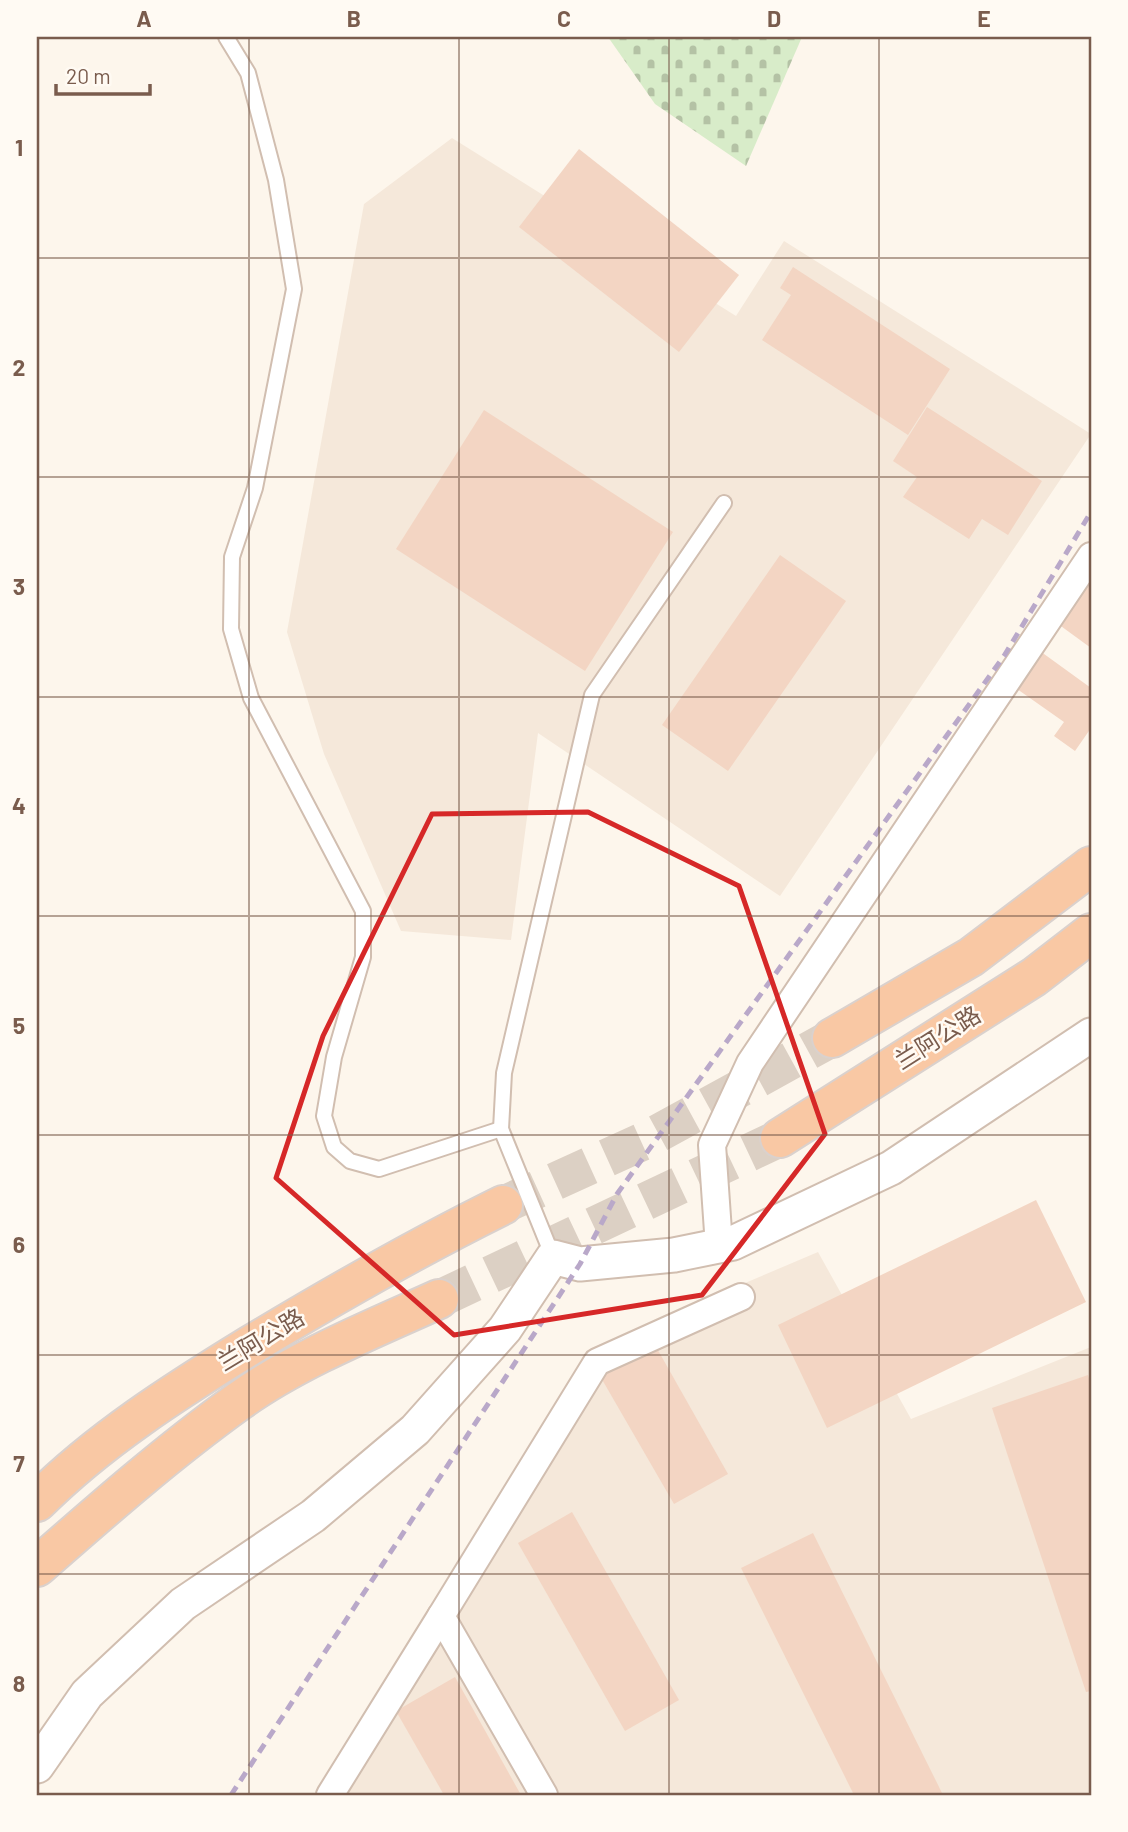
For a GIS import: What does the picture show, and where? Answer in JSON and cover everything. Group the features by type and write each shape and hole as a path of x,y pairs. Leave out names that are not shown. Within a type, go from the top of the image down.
{"highway":[{"path":"832,1038 971,957 1091,866"},
{"name":"兰阿公路","path":"780,1138 1034,977 1091,933"},
{"name":"兰阿公路","path":"37,1502 61,1478 175,1392 396,1259 503,1205"},
{"name":"兰阿公路","path":"37,1567 113,1501 241,1399 337,1346 439,1299"}],"street":[{"path":"719,1246 712,1145 750,1063 1091,556"},
{"path":"37,1766 87,1694 183,1604 313,1516 415,1430 505,1329 553,1257 580,1264 674,1255 733,1243 891,1168 1091,1035"},
{"path":"330,1795 597,1362 741,1297"},
{"path":"441,1616 544,1795"}],"lane":[{"path":"226,37 248,73 276,180 295,289 255,488 233,556 231,629 251,698 363,911 363,957 334,1057 324,1116 334,1147 350,1161 379,1168 501,1129"},
{"path":"553,1257 501,1129 504,1073 592,695 724,503"}],"highlighted area":[{"path":"588,812 739,886 825,1134 702,1295 454,1335 276,1178 323,1036 432,814"}],"shaded area":[{"path":"452,138 736,316 784,241 1091,434 780,896 538,733 511,940 401,931 324,754 287,632 364,204"},
{"path":"818,1252 911,1419 1091,1347 1091,1795 318,1795 592,1348"}],"green space":[{"path":"608,37 802,37 746,166 655,104"}],"building":[{"path":"579,149 739,275 679,352 519,227"},
{"path":"793,267 950,369 908,435 762,340 791,295 780,288"},
{"path":"927,407 1042,481 1008,535 982,519 969,539 903,497 917,477 893,461"},
{"path":"484,410 673,532 585,671 396,549"},
{"path":"780,555 846,601 728,771 662,725"},
{"path":"1083,580 1091,586 1091,648 1054,621"},
{"path":"1033,646 1091,688 1091,728 1075,751 1054,736 1064,722 1007,682"},
{"path":"1036,1200 1086,1302 827,1428 778,1325"},
{"path":"655,1345 728,1474 674,1504 600,1376"},
{"path":"1088,1375 1091,1385 1091,1691 1086,1692 992,1408"},
{"path":"572,1512 679,1700 625,1731 518,1543"},
{"path":"813,1533 943,1795 854,1795 741,1568"},
{"path":"455,1677 521,1795 444,1795 396,1711"}],"tunnel":[{"path":"503,1205 644,1141 832,1038"},
{"path":"439,1299 780,1138"}],"railway":[{"path":"231,1795 580,1264 617,1194 1004,656 1091,512"}]}
